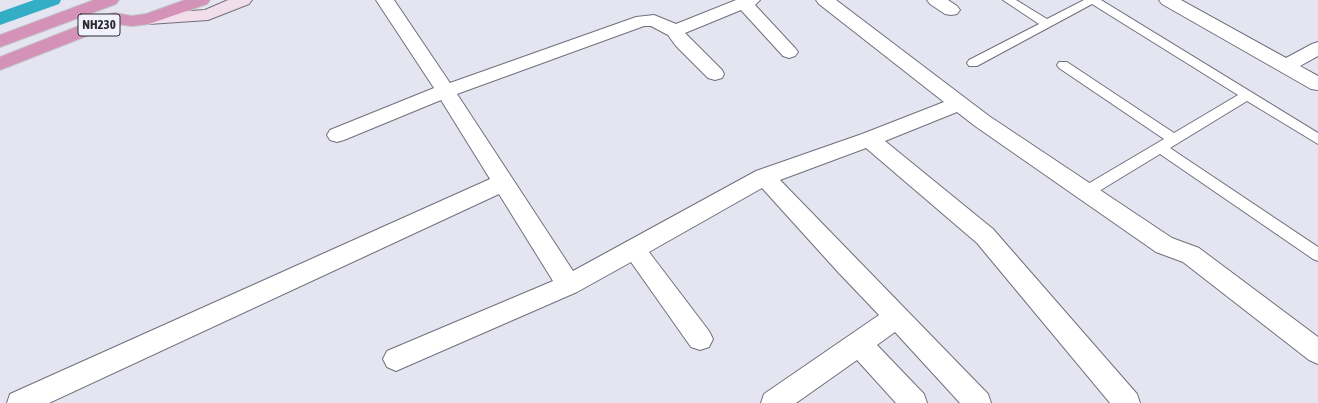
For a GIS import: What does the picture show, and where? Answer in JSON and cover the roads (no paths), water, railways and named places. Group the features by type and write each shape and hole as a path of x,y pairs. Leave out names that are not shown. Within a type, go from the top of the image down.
{"highway":[{"name":"NH230","path":"0,41 110,0"},
{"path":"115,18 159,0"},
{"name":"NH230","path":"0,64 115,18 132,21 149,19 201,0"}],"street":[{"path":"149,19 208,15 243,0"},
{"path":"385,0 446,92 569,285"},
{"path":"825,0 982,121 1164,245 1192,255 1318,352"},
{"path":"936,0 950,10"},
{"path":"1168,0 1318,84"},
{"path":"675,31 747,1 789,52"},
{"path":"336,135 446,92 642,21 654,20 675,31 682,42 715,74"},
{"path":"1286,66 1318,48"},
{"path":"396,359 569,285 764,177 868,139 959,103"},
{"path":"868,139 985,236 1127,403"},
{"path":"764,177 846,265 898,316 978,403"},
{"path":"20,403 504,182"},
{"path":"634,249 700,338"},
{"path":"774,403 898,316"},
{"path":"859,344 914,403"}],"lane":[{"path":"1008,0 1047,24"},
{"path":"973,63 1092,0 1318,139"},
{"path":"1062,64 1173,139"},
{"path":"1086,192 1247,95"},
{"path":"1159,147 1318,255"}],"waterway":[{"path":"0,19 52,0"}]}
